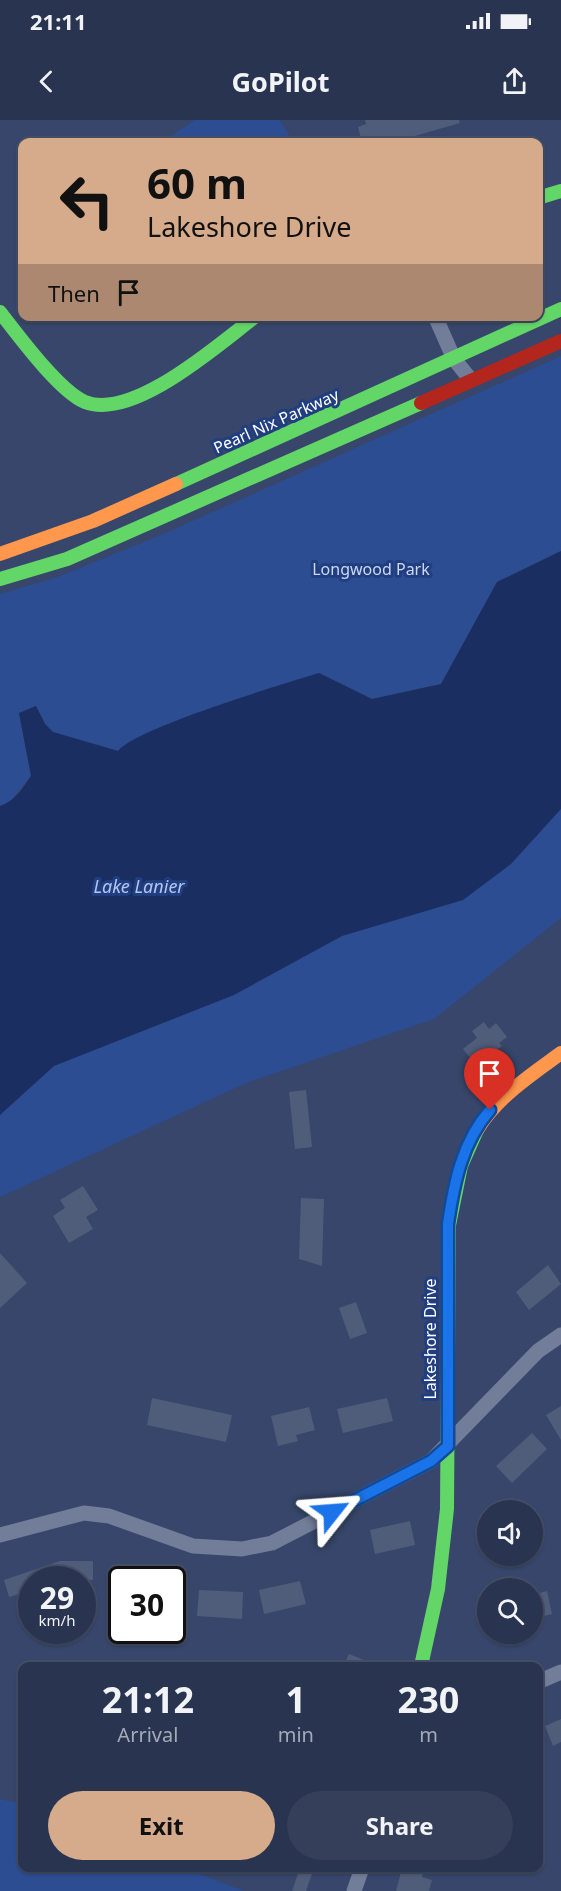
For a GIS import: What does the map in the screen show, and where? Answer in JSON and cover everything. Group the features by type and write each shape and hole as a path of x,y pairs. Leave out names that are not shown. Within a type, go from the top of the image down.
{"street":[{"path":"543,196 561,191"},
{"name":"Pearl Nix Parkway","path":"543,317 561,309"},
{"path":"0,312 75,396 102,407 114,406 150,392 249,321"},
{"path":"437,321 454,359 471,380"},
{"name":"Pearl Nix Parkway","path":"0,554 93,520 535,321"},
{"path":"0,579 67,559 561,342"},
{"name":"Lakeshore Drive","path":"422,1662 438,1589 447,1509 448,1224 459,1167 480,1121 498,1100 561,1053"},
{"path":"0,1535 84,1513 109,1516 193,1546 242,1549 272,1543 431,1461 448,1446 512,1376 538,1351 561,1335"},
{"path":"543,1680 561,1672"},
{"path":"354,1891 361,1872"}],"green space":[{"path":"195,120 279,120 291,138 168,138"},
{"name":"Longwood Park","path":"561,356 561,551 497,582 441,684 372,699 319,673 166,725 118,751 53,732 45,724 36,706 19,713 31,776 9,803 0,806 0,594 58,577 161,535"},
{"path":"561,790 561,918 434,1019 246,1083 0,1197 0,1092"},
{"path":"0,1799 18,1803 18,1872 194,1872 244,1891 0,1891"}],"water":[{"name":"Lake Lanier","path":"561,551 561,809 511,864 463,900 342,936 234,995 54,1066 0,1115 0,806 14,798 31,776 19,713 36,706 45,724 53,732 118,751 130,741 180,719 319,673 372,699 441,684 497,582"}],"building":[{"path":"365,120 459,120 460,123 408,138 361,138 358,127 366,124"},
{"path":"484,1022 489,1029 496,1023 507,1037 499,1043 502,1046 475,1064 463,1049 477,1038 472,1031"},
{"path":"306,1090 312,1147 295,1149 289,1092"},
{"path":"83,1186 98,1210 86,1217 93,1229 69,1243 53,1216 65,1208 60,1200"},
{"path":"301,1198 324,1199 322,1266 299,1259"},
{"path":"0,1253 27,1283 0,1308"},
{"path":"548,1265 561,1284 529,1310 516,1292"},
{"path":"356,1302 367,1333 350,1339 339,1308"},
{"path":"152,1398 232,1415 226,1442 147,1425"},
{"path":"387,1398 393,1421 343,1433 337,1409"},
{"path":"561,1406 561,1440 546,1415"},
{"path":"309,1407 315,1430 296,1435 298,1441 278,1446 271,1416"},
{"path":"532,1433 547,1449 512,1483 496,1466"},
{"path":"410,1521 415,1545 375,1554 370,1530"},
{"path":"60,1561 93,1561 93,1566 45,1566"},
{"path":"18,1575 18,1594 9,1597 4,1580"},
{"path":"300,1581 306,1604 264,1614 259,1590"},
{"path":"199,1590 243,1592 242,1619 197,1616"},
{"path":"547,1591 552,1614 543,1616 543,1592"},
{"path":"349,1654 369,1662 345,1662"},
{"path":"561,1719 561,1742 553,1746 545,1726"},
{"path":"299,1872 313,1872 306,1891 292,1891"},
{"path":"401,1872 423,1872 422,1877 432,1880 429,1891 396,1891"}],"traffic: fast":[{"path":"543,196 561,191"},
{"path":"543,317 561,309"},
{"path":"0,312 63,387 85,402 105,405 127,401 175,377 250,321"},
{"path":"176,484 535,321"},
{"path":"0,579 67,559 421,403"},
{"path":"422,1662 438,1589 447,1509 449,1225 461,1166 477,1130"}],"traffic: slow":[{"path":"0,554 93,521 176,484"},
{"path":"477,1130 504,1097 561,1053"}],"traffic: jam":[{"path":"421,403 561,341"}],"route":[{"path":"332,1512 431,1461 448,1446 448,1224 459,1167 468,1143 480,1121 490,1110"}]}
